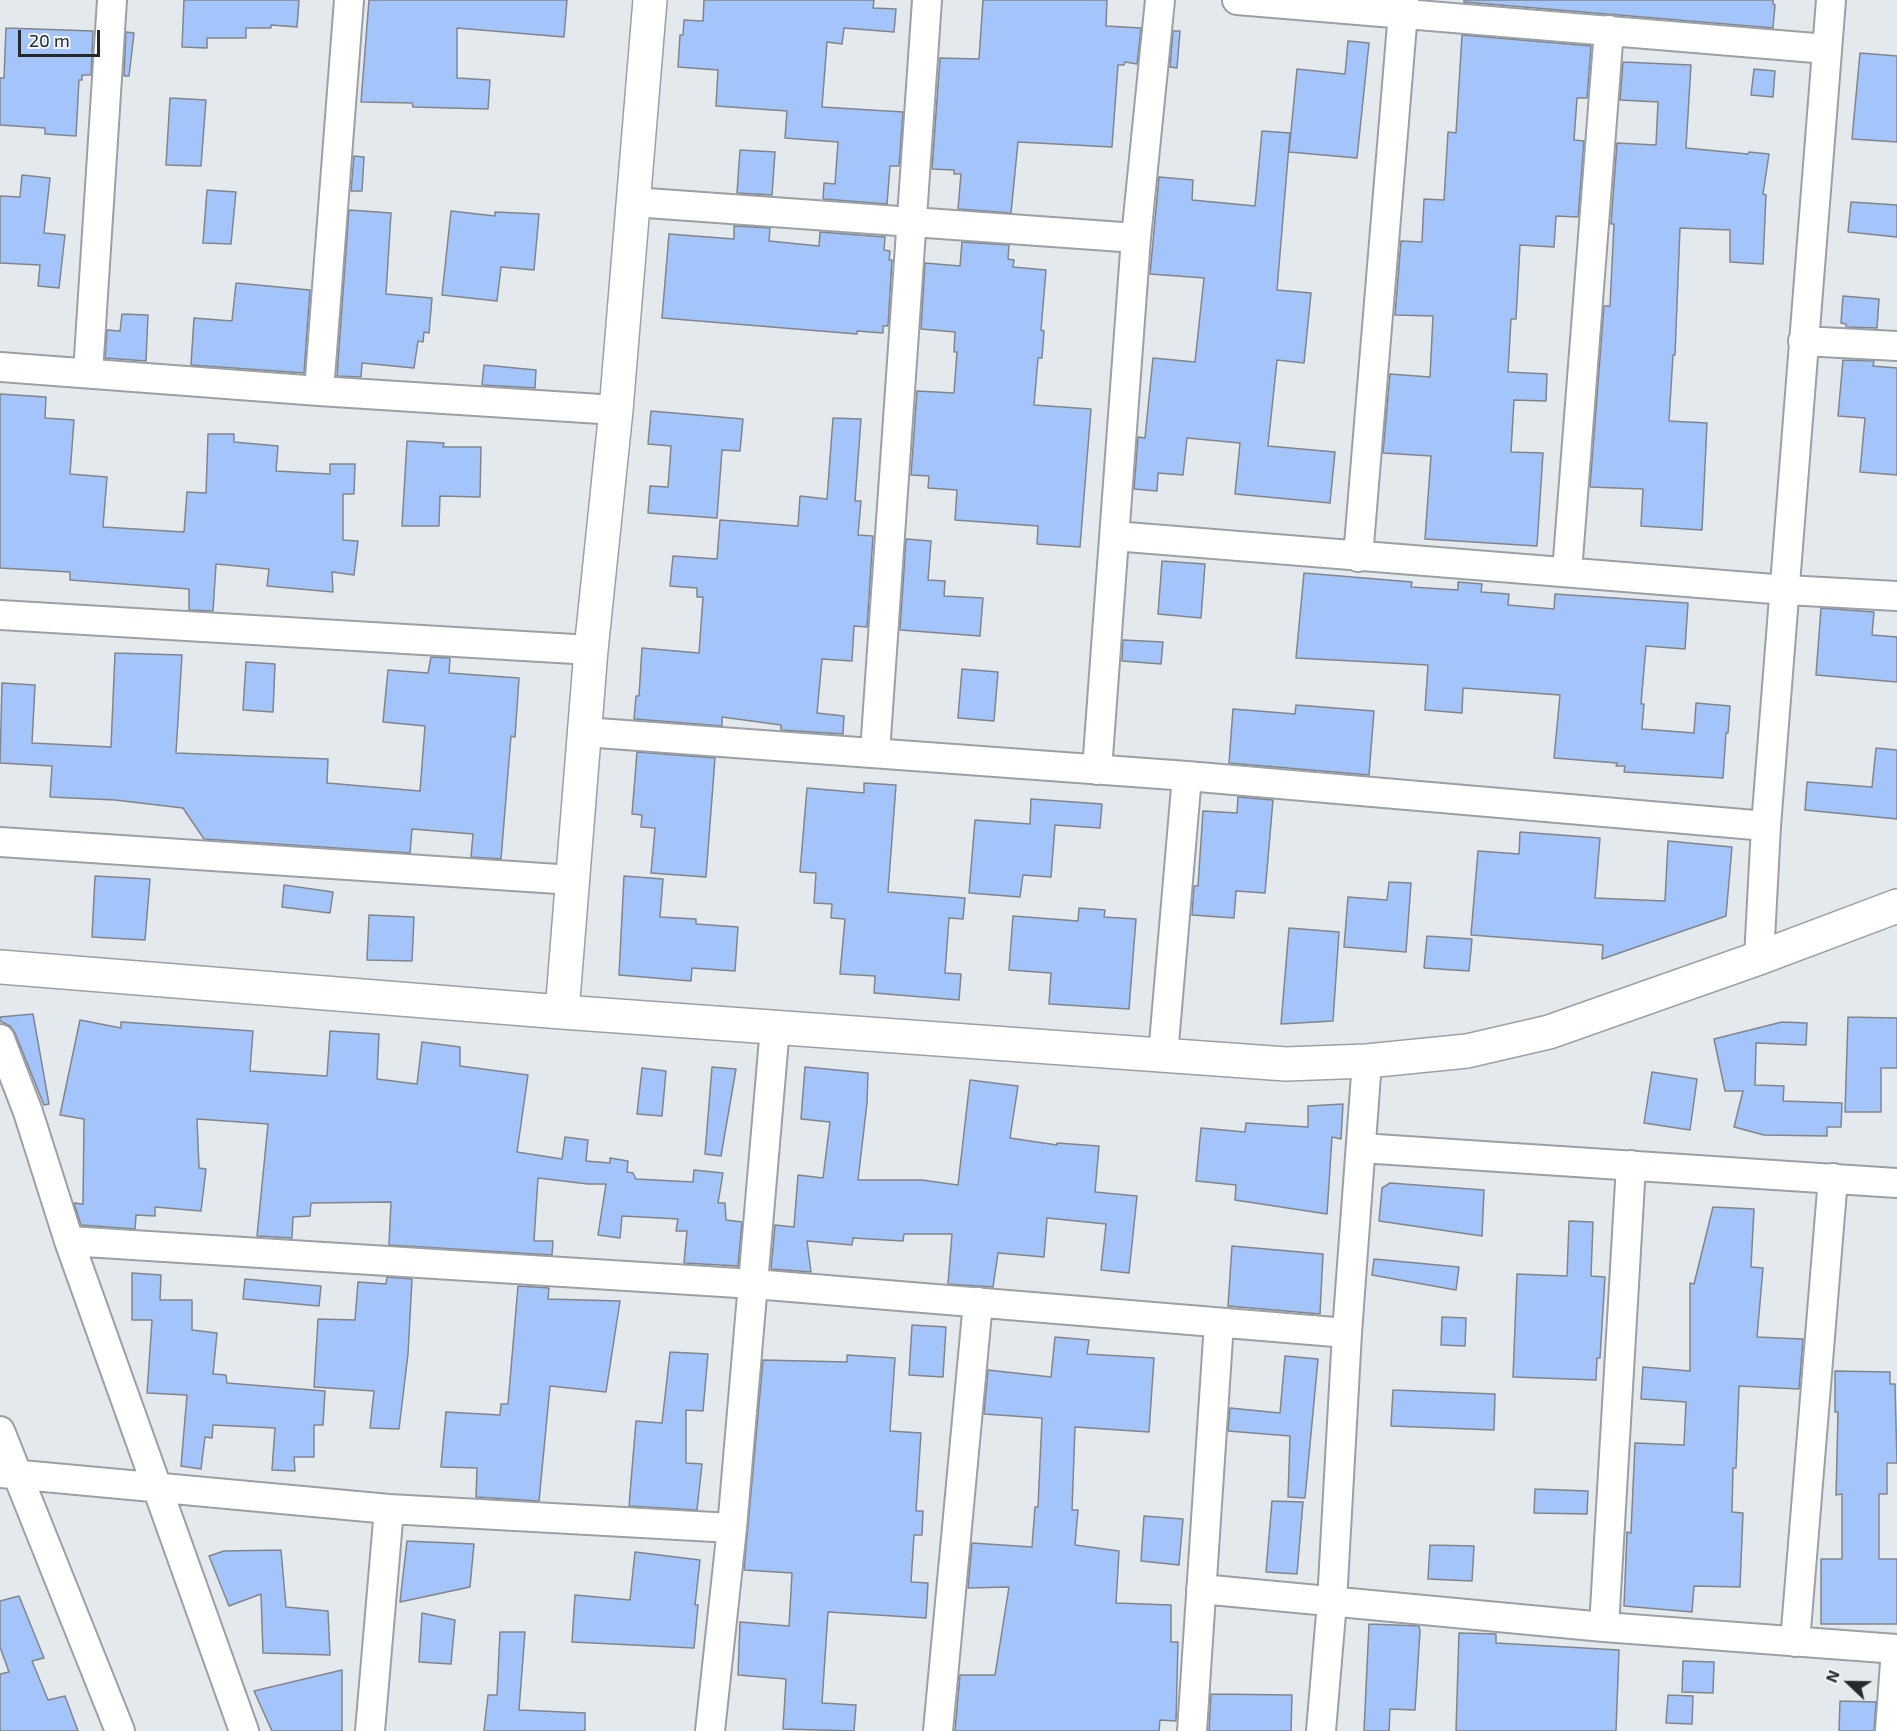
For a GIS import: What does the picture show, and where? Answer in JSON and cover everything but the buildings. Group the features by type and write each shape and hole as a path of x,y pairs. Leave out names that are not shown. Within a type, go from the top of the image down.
{"main road":[{"path":"562,1012 591,650 616,410 650,0"},
{"path":"0,967 562,1012 1286,1064 1367,1061 1467,1051 1549,1032 1759,958 1897,906"}],"street":[{"path":"88,373 112,0"},
{"path":"319,391 349,0"},
{"path":"875,752 927,0"},
{"path":"1097,770 1136,238 1160,0"},
{"path":"1237,0 1403,7 1609,30 1827,49"},
{"path":"1759,958 1766,826 1831,0"},
{"path":"1358,557 1403,7"},
{"path":"1567,572 1609,30"},
{"path":"633,202 1136,238"},
{"path":"1803,341 1897,346"},
{"path":"0,367 616,410"},
{"path":"1114,536 1786,590 1897,596"},
{"path":"0,615 591,650"},
{"path":"584,732 1187,776 1766,826"},
{"path":"1163,1055 1187,776"},
{"path":"0,842 573,880"},
{"path":"710,1731 732,1528 775,1027"},
{"path":"0,1039 28,1113 69,1241 244,1731"},
{"path":"1321,1731 1332,1602 1347,1333 1367,1061"},
{"path":"1361,1148 1897,1183"},
{"path":"1604,1628 1631,1165"},
{"path":"1795,1642 1833,1178"},
{"path":"69,1241 754,1284 1347,1333"},
{"path":"938,1731 978,1302"},
{"path":"1192,1731 1219,1323"},
{"path":"0,1431 9,1474 120,1731"},
{"path":"9,1474 389,1509 732,1528"},
{"path":"370,1731 389,1509"},
{"path":"1201,1589 1604,1628 1896,1649 1890,1731"}]}
